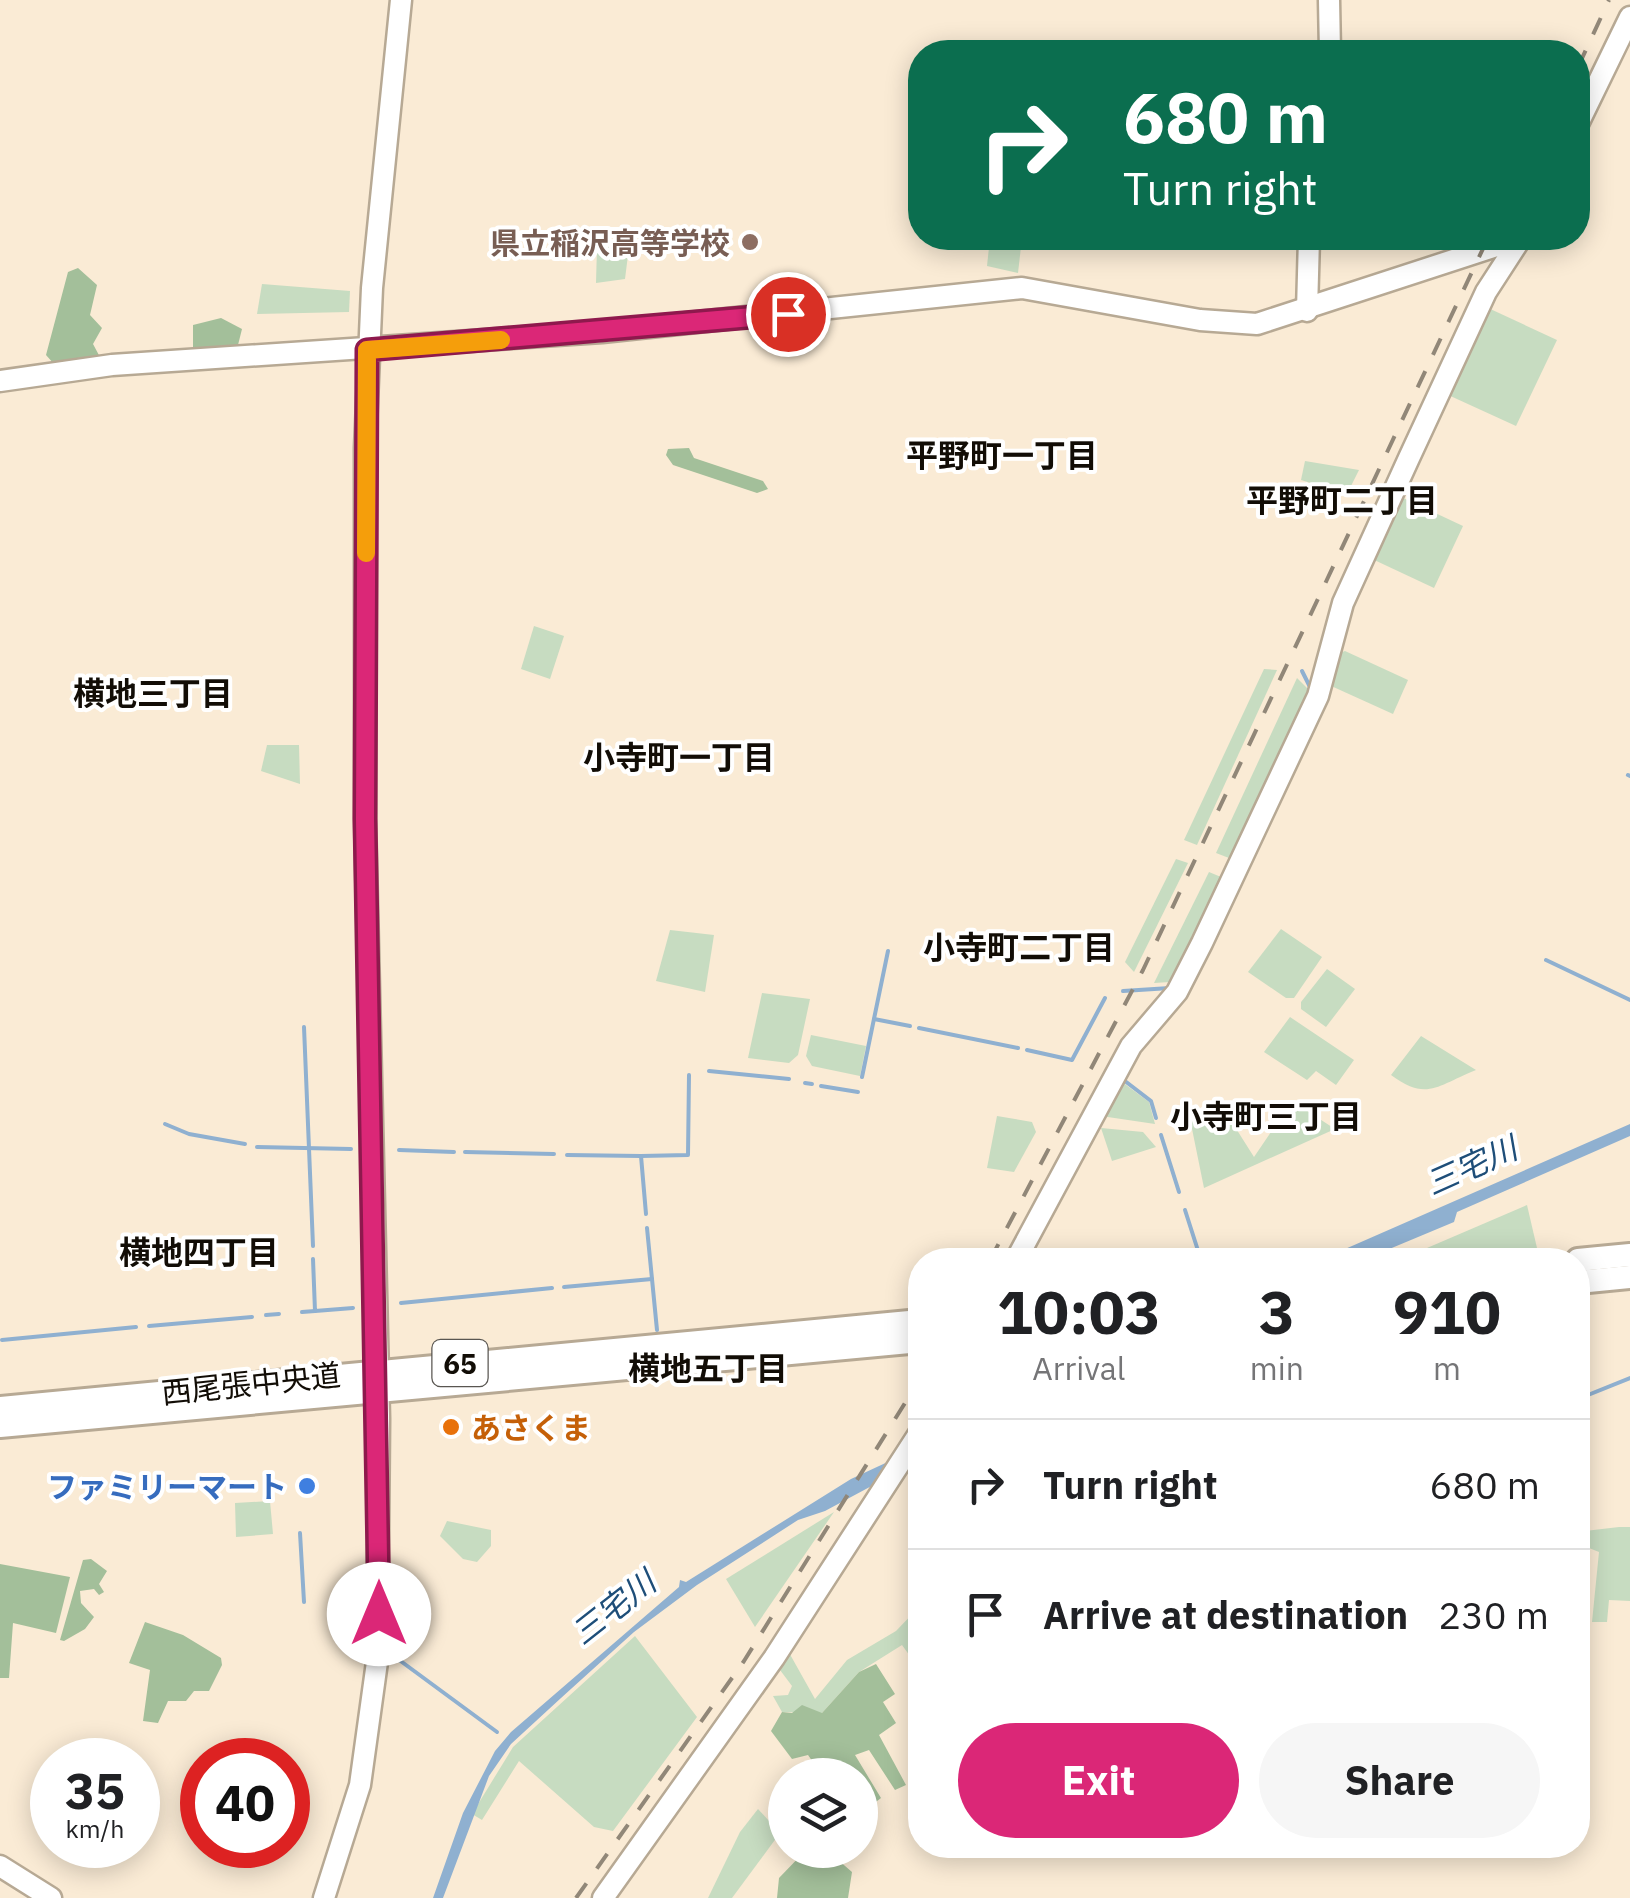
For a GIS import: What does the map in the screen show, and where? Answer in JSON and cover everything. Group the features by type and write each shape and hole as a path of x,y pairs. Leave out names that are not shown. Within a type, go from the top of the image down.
{"main road":[{"path":"1590,1259 1630,1255"},
{"path":"1590,1281 1630,1277"},
{"name":"西尾張中央道","path":"0,1426 375,1380 908,1322"},
{"name":"西尾張中央道","path":"0,1408 908,1343"}],"street":[{"path":"324,1898 360,1785 374,1702 379,1614 365,819 367,350 401,0"},
{"path":"1329,0 1330,40"},
{"path":"1590,99 1630,17"},
{"path":"1307,310 1309,250"},
{"path":"0,381 112,365 602,332 1022,288 1237,324 1275,320 1485,250"},
{"path":"1022,1248 1131,1046 1177,992 1202,943 1318,696 1344,603 1400,476 1486,292 1513,250"},
{"path":"603,1898 774,1658 908,1452"},
{"path":"0,1866 52,1898"}],"green space":[{"path":"597,247 629,247 625,279 596,283"},
{"path":"989,250 1021,250 1018,273 987,266"},
{"path":"78,268 97,285 90,315 102,328 93,344 101,359 54,364 46,355 68,272"},
{"path":"262,284 350,291 349,312 257,314"},
{"path":"1486,307 1557,340 1516,426 1446,394"},
{"path":"221,318 242,329 238,345 193,352 193,325"},
{"path":"689,448 694,458 763,481 768,489 757,493 673,465 666,455 668,449"},
{"path":"1305,461 1359,470 1347,494 1301,480"},
{"path":"1399,496 1463,526 1434,588 1370,558"},
{"path":"534,626 564,636 550,679 521,669"},
{"path":"1345,651 1408,680 1393,714 1329,685 1337,654"},
{"path":"1264,669 1277,670 1197,845 1184,840"},
{"path":"1297,678 1309,690 1229,858 1216,853"},
{"path":"267,745 299,745 300,784 261,771"},
{"path":"1176,859 1188,863 1134,972 1125,962"},
{"path":"1209,872 1221,877 1170,982 1154,983"},
{"path":"1281,929 1322,957 1294,998 1286,998 1248,972"},
{"path":"670,930 714,935 705,992 656,981"},
{"path":"1327,969 1355,989 1326,1027 1301,1009 1301,1002"},
{"path":"762,993 810,999 798,1055 789,1063 748,1058"},
{"path":"1290,1017 1354,1060 1336,1085 1316,1071 1307,1080 1264,1052"},
{"path":"811,1035 866,1046 860,1076 812,1066 806,1056"},
{"path":"1421,1036 1476,1070 1433,1088 1414,1088 1403,1083 1391,1075"},
{"path":"1118,1079 1149,1102 1155,1124 1101,1116"},
{"path":"1292,1101 1335,1129 1204,1188 1190,1119 1223,1108 1254,1157"},
{"path":"997,1116 1032,1122 1036,1132 1014,1172 987,1168"},
{"path":"1101,1128 1143,1132 1156,1147 1112,1161"},
{"path":"1527,1205 1537,1248 1427,1248"},
{"path":"270,1501 273,1534 236,1537 235,1503"},
{"path":"834,1512 755,1627 726,1579"},
{"path":"447,1521 491,1530 491,1546 477,1562 463,1559 440,1536"},
{"path":"1630,1527 1630,1601 1609,1600 1607,1622 1592,1622 1599,1552 1590,1548 1590,1530"},
{"path":"91,1559 107,1571 99,1584 104,1592 99,1595 94,1589 80,1591 81,1603 94,1617 85,1629 60,1640 83,1560"},
{"path":"0,1564 70,1577 56,1633 13,1623 9,1678 0,1678"},
{"path":"908,1618 908,1653 902,1645 859,1672 822,1713 782,1712 773,1696 788,1695 792,1686 777,1666 787,1649 815,1699 847,1660 896,1631"},
{"path":"145,1622 183,1635 221,1658 222,1665 209,1691 194,1691 186,1701 168,1701 158,1723 143,1721 150,1670 129,1663"},
{"path":"635,1636 697,1717 613,1831 594,1827 519,1761 482,1820 472,1814 513,1747"},
{"path":"876,1664 895,1694 883,1702 896,1723 879,1735 906,1785 895,1790 878,1758 869,1750 855,1755 857,1758 791,1758 771,1731 782,1712 792,1713 802,1705 822,1713 859,1672"},
{"path":"758,1809 768,1820 768,1849 732,1898 708,1898 740,1832"},
{"path":"789,1868 847,1868 852,1872 848,1898 777,1898 779,1878"}],"water":[{"path":"1630,1124 1630,1136 1457,1212 1454,1222 1392,1248 1347,1248"},
{"path":"908,1453 908,1466 825,1511 798,1520 697,1585 634,1632 511,1744 489,1776 443,1898 433,1898 463,1813 495,1751 511,1732 679,1587 680,1580 686,1582 851,1479"}],"waterway":[{"path":"1302,671 1311,689"},
{"path":"862,1077 888,951"},
{"path":"1546,960 1630,1000"},
{"path":"1123,991 1170,988"},
{"path":"1027,1050 1072,1060 1105,998"},
{"path":"874,1019 910,1026"},
{"path":"304,1027 313,1246"},
{"path":"919,1028 1018,1048"},
{"path":"709,1071 789,1079"},
{"path":"641,1156 688,1155 689,1075"},
{"path":"1121,1078 1151,1101 1156,1118"},
{"path":"805,1083 812,1084"},
{"path":"821,1086 858,1092"},
{"path":"165,1124 189,1134 245,1144"},
{"path":"1161,1135 1179,1192"},
{"path":"257,1147 351,1149"},
{"path":"399,1150 454,1152"},
{"path":"465,1152 554,1154"},
{"path":"567,1155 641,1156 646,1214"},
{"path":"1185,1210 1197,1248"},
{"path":"647,1228 657,1330"},
{"path":"313,1259 315,1311 353,1308"},
{"path":"564,1287 652,1279"},
{"path":"401,1303 552,1288"},
{"path":"302,1312 315,1311"},
{"path":"266,1315 279,1314"},
{"path":"149,1326 252,1317"},
{"path":"2,1340 136,1327"},
{"path":"1590,1394 1630,1378"},
{"path":"300,1533 304,1602"},
{"path":"387,1651 497,1732"}],"railway":[{"path":"1590,41 1609,0"},
{"path":"996,1248 1143,970 1482,250"},
{"path":"576,1898 744,1661 908,1398"}],"slow traffic":[{"path":"366,553 367,350 501,340"}],"place":[{"name":"県立稲沢高等学校","path":"750,242"},
{"name":"あさくま","path":"451,1427"},
{"name":"ファミリーマート","path":"307,1486"}],"district":[{"name":"平野町一丁目","path":"1002,455"},
{"name":"平野町二丁目","path":"1342,500"},
{"name":"横地三丁目","path":"153,693"},
{"name":"小寺町一丁目","path":"679,757"},
{"name":"小寺町二丁目","path":"1019,947"},
{"name":"小寺町三丁目","path":"1266,1116"},
{"name":"横地四丁目","path":"199,1252"},
{"name":"横地五丁目","path":"708,1368"}],"route":[{"path":"379,1614 379,1419 374,1371 365,819 367,350 788,314"}],"water label":[{"name":"三宅川","path":"1471,1165"},
{"name":"三宅川","path":"613,1607"}]}
